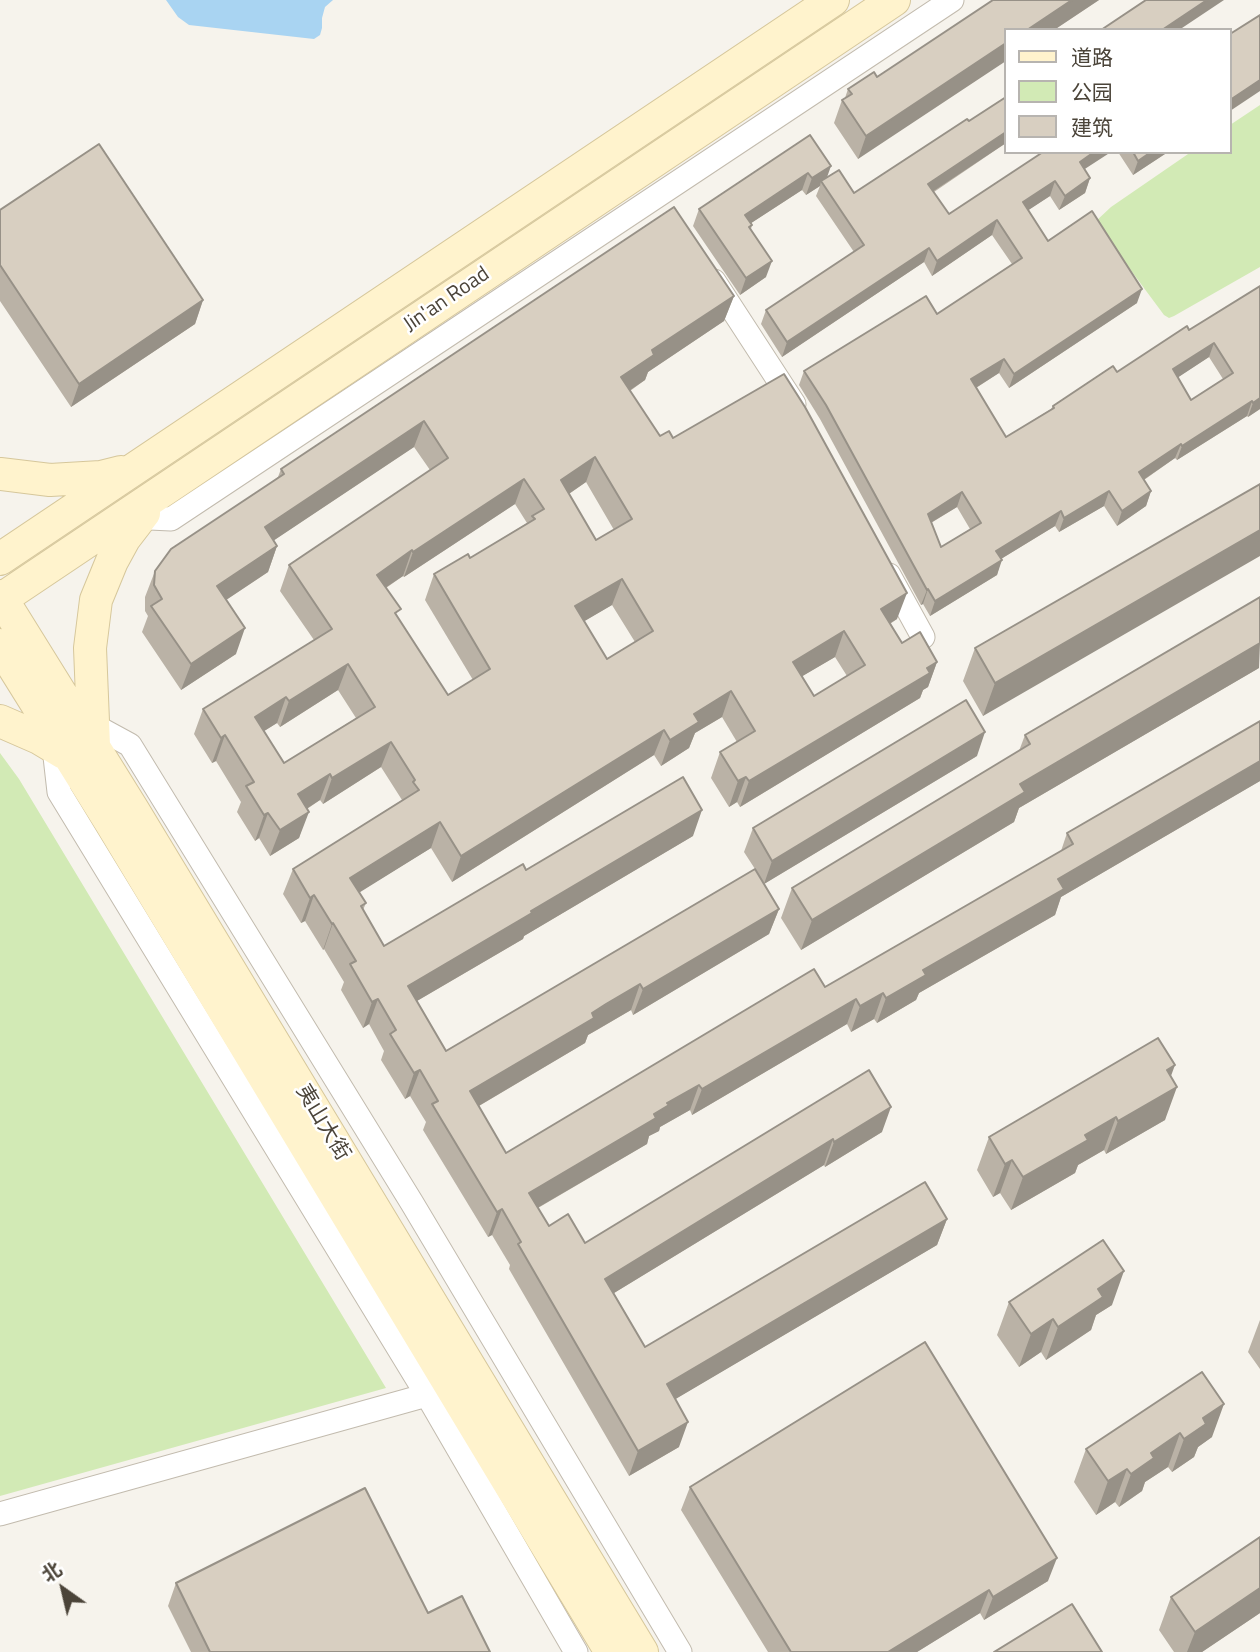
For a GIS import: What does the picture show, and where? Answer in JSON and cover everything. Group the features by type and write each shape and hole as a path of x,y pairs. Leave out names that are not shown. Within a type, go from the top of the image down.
{"main road":[{"name":"Jin'an Road","path":"0,559 833,0"},
{"name":"Jin'an Road","path":"1,598 649,183 894,0"},
{"path":"0,474 50,480 79,480 136,468"},
{"path":"0,721 73,737 96,600 112,561 141,509"},
{"name":"夷山大街","path":"1,598 73,737 611,1652"},
{"name":"夷山大街","path":"0,645 73,737 642,1652"}],"street":[{"path":"671,217 649,183 952,0"},
{"path":"699,259 808,426"},
{"path":"878,555 923,637"},
{"path":"576,1652 427,1395 59,792 73,737 130,746 419,1215 680,1652"},
{"path":"0,1514 427,1395"}],"green space":[{"path":"1260,105 1260,267 1169,318 1164,315 1095,222 1111,207 1188,154 1232,154 1232,124"},
{"path":"0,753 19,779 386,1388 0,1496"}],"water":[{"path":"166,0 333,0 325,7 320,35 314,39 189,25 178,17"}],"building":[{"path":"993,0 1072,0 1030,28 1004,28 1004,44 866,136 842,100 852,94 848,89 874,72 877,77"},
{"path":"1146,0 1207,0 1165,28 1104,28"},
{"path":"1260,15 1260,80 1232,99 1232,33"},
{"path":"1004,98 1004,133 928,184 949,214 1040,154 1091,154 1080,162 1090,178 1065,196 1055,181 1023,202 1048,241 1092,211 1142,289 1014,374 1004,359 971,379 1006,437 1054,408 1053,406 1113,366 1117,372 1187,326 1189,330 1260,286 1260,398 1139,472 1151,491 1122,511 1109,491 1064,518 1061,511 996,551 1002,560 935,601 826,405 804,371 926,296 937,314 1022,258 997,220 937,261 929,248 787,342 766,310 864,245 821,181 839,170 854,193 967,119 969,121","holes":["1214,343 1233,373 1191,400 1173,369","962,492 981,523 941,547 928,514"]},
{"path":"810,135 831,166 812,178 808,173 745,215 752,225 749,227 772,261 746,278 699,209"},
{"path":"99,144 203,300 79,384 0,265 0,210"},
{"path":"1134,154 1148,154 1138,161"},
{"path":"674,207 734,296 652,350 654,355 621,377 660,436 669,431 673,438 784,374 805,407 907,593 881,609 902,643 920,632 937,662 927,668 930,673 749,781 746,777 738,781 720,752 755,731 731,691 694,714 699,722 670,740 664,730 461,856 440,822 350,878 366,903 361,906 384,946 523,864 526,870 683,777 702,810 408,986 446,1051 755,869 779,909 643,989 640,984 606,1004 592,1013 594,1018 470,1091 506,1153 814,969 825,987 1073,844 1067,833 1260,721 1260,761 1058,879 1064,889 923,970 926,975 886,998 883,993 860,1006 856,999 702,1089 699,1085 667,1103 669,1105 654,1114 656,1118 529,1193 549,1226 568,1214 585,1243 869,1070 891,1107 834,1142 833,1139 605,1279 645,1347 925,1182 947,1219 667,1384 688,1422 638,1451 518,1244 521,1242 502,1209 497,1212 432,1104 438,1101 420,1070 414,1073 390,1034 396,1030 378,999 372,1002 350,964 356,961 314,895 310,898 293,869 419,790 413,782 415,780 391,742 332,778 330,774 298,794 309,812 280,830 268,813 264,815 246,786 254,782 225,735 221,738 203,709 332,629 289,565 448,458 424,421 265,527 277,546 217,586 245,628 191,664 151,606 162,599 154,585 155,571 171,549 284,474 281,469","holes":["595,457 632,519 596,540 561,480","524,479 544,509 532,516 535,519 470,558 468,554 434,574 490,669 448,695 395,613 401,609 377,575 412,550 413,552","622,579 653,631 607,659 575,606","844,631 865,665 814,696 793,662","348,664 375,707 284,763 255,717 286,697 289,701"]},
{"path":"1260,484 1260,530 995,683 975,648"},
{"path":"1260,597 1260,643 1020,784 1025,792 812,920 792,888 1030,744 1025,735"},
{"path":"966,700 985,732 772,861 753,828"},
{"path":"1158,1038 1175,1065 1167,1070 1177,1087 1118,1121 1116,1117 1085,1135 1088,1140 1023,1177 1012,1160 1005,1164 989,1137"},
{"path":"1103,1240 1124,1271 1098,1289 1103,1297 1058,1327 1053,1319 1031,1334 1009,1302"},
{"path":"925,1342 1057,1558 993,1597 989,1590 888,1652 791,1652 690,1487"},
{"path":"1202,1372 1224,1404 1203,1418 1206,1424 1184,1439 1180,1433 1151,1453 1154,1458 1131,1474 1127,1469 1108,1481 1086,1449"},
{"path":"365,1488 428,1613 462,1596 490,1652 210,1652 176,1583"},
{"path":"1260,1537 1260,1588 1195,1632 1171,1597"},
{"path":"1072,1604 1102,1652 994,1652"}]}
